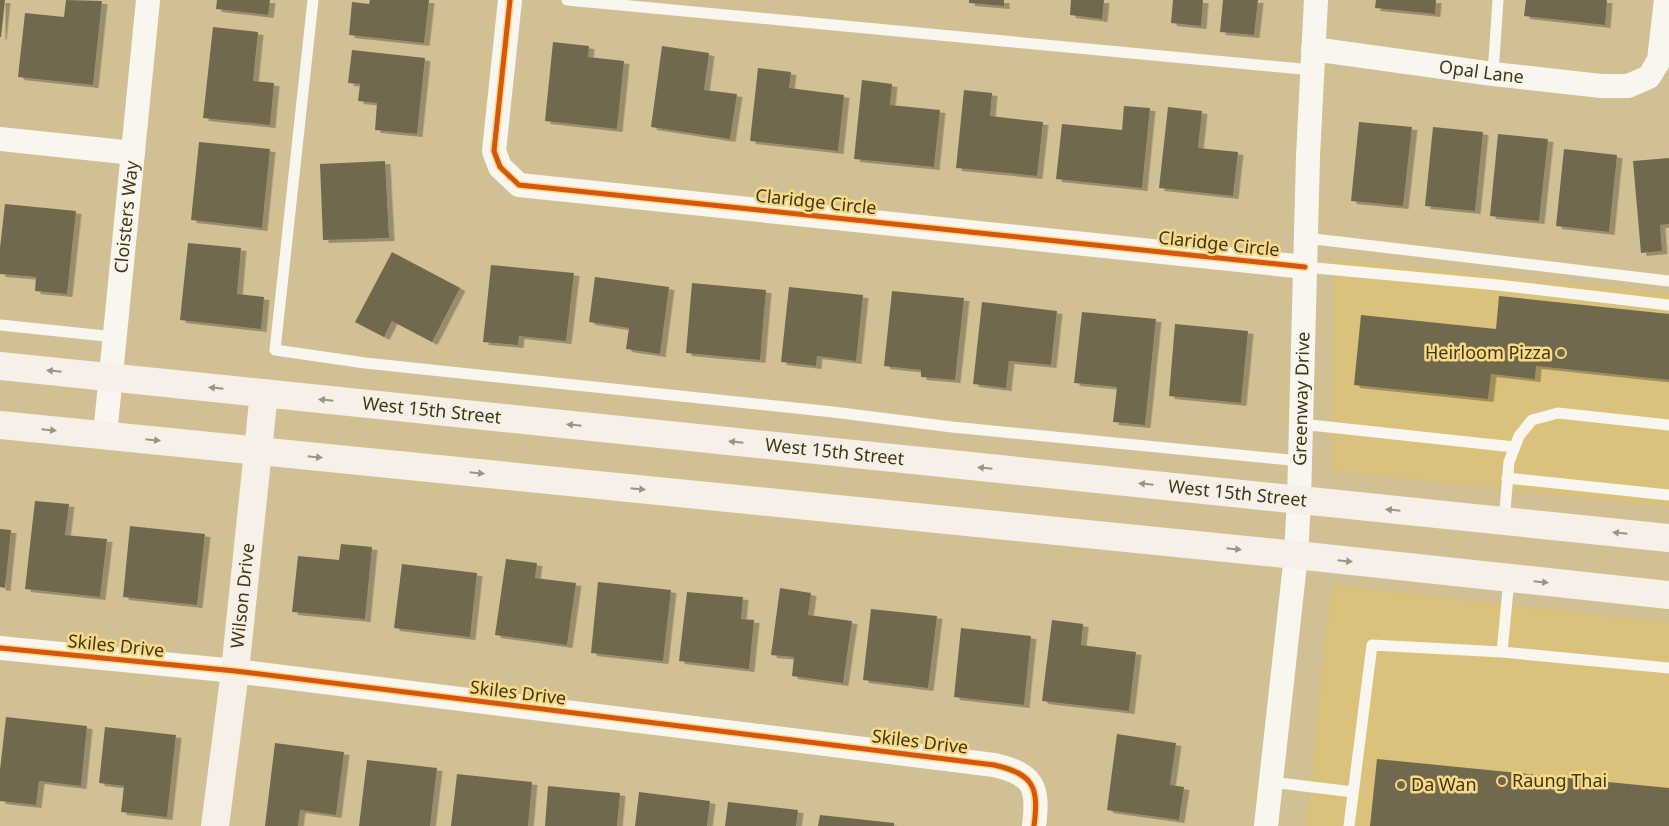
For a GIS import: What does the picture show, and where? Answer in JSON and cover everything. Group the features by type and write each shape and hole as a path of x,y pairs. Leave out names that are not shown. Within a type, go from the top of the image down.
{"main road":[{"name":"West 15th Street","path":"0,366 1669,538"},
{"name":"Wilson Drive","path":"215,826 235,671 264,393"},
{"path":"0,425 1296,555 1669,595"}],"street":[{"name":"Cloisters Way","path":"105,435 148,0"},
{"name":"Claridge Circle","path":"510,0 494,151 500,166 519,185 1306,267"},
{"name":"Greenway Drive","path":"1266,826 1296,555 1312,60 1316,0"},
{"name":"Opal Lane","path":"1312,60 1493,74 1601,86 1628,86 1649,77 1659,60 1666,0"},
{"path":"0,139 133,153"},
{"name":"Skiles Drive","path":"0,648 235,671 994,765 1013,770 1029,781 1036,796 1034,826"}],"lane":[{"path":"313,0 276,350 365,363 833,412 952,427 1300,461"},
{"path":"567,0 1312,60"},
{"path":"1493,74 1498,0"},
{"path":"1306,238 1669,281"},
{"path":"1306,267 1498,285 1669,305"},
{"path":"0,325 115,337"},
{"path":"1504,522 1509,462 1519,436 1532,420 1558,413 1669,425"},
{"path":"1301,424 1514,447"},
{"path":"1507,478 1669,495"},
{"path":"1502,652 1509,579"},
{"path":"1349,826 1372,644 1502,652 1669,668"},
{"path":"1271,782 1353,792"}],"shaded area":[{"path":"1334,260 1669,293 1669,507 1333,471"},
{"path":"1332,585 1669,623 1669,826 1306,826"}],"building":[{"path":"0,0 5,0 1,37 0,37"},
{"path":"66,0 102,1 93,85 18,77 25,13 64,17"},
{"path":"217,0 270,0 268,15 216,9"},
{"path":"370,0 429,0 424,43 349,35 352,2 369,4"},
{"path":"969,0 1004,0 1004,6 969,3"},
{"path":"1071,0 1104,0 1102,19 1070,15"},
{"path":"1173,0 1203,0 1201,26 1171,23"},
{"path":"1223,0 1258,0 1254,35 1220,32"},
{"path":"1376,0 1436,0 1435,14 1375,8"},
{"path":"1526,0 1607,0 1605,25 1524,16"},
{"path":"213,27 258,32 253,81 274,83 270,125 203,118"},
{"path":"553,42 589,46 588,57 624,61 617,129 545,121"},
{"path":"662,46 709,53 704,90 737,94 730,139 651,127"},
{"path":"352,50 425,58 417,134 375,130 377,103 358,101 360,84 348,83"},
{"path":"758,68 791,72 789,88 844,95 838,151 750,141"},
{"path":"862,80 892,84 890,105 940,110 934,167 854,159"},
{"path":"964,90 992,93 990,116 1043,122 1037,176 956,168"},
{"path":"1124,106 1150,108 1142,188 1056,179 1062,124 1122,130"},
{"path":"1168,107 1202,111 1198,148 1238,152 1233,196 1159,188"},
{"path":"1359,122 1412,127 1403,206 1351,201"},
{"path":"1433,127 1483,132 1475,211 1425,206"},
{"path":"1498,134 1548,139 1539,221 1490,216"},
{"path":"199,142 270,149 262,228 191,220"},
{"path":"1564,149 1617,155 1609,232 1556,226"},
{"path":"1669,158 1669,224 1660,225 1662,251 1641,253 1633,161"},
{"path":"385,161 389,238 323,240 320,164"},
{"path":"5,204 76,211 67,294 35,291 36,277 0,274 0,248"},
{"path":"188,243 241,248 237,294 264,297 261,329 180,320"},
{"path":"392,252 460,288 432,342 392,321 384,337 355,322"},
{"path":"491,265 574,273 566,341 519,336 518,345 483,342"},
{"path":"595,277 669,287 660,354 626,349 629,328 589,322"},
{"path":"692,283 766,290 760,360 686,353"},
{"path":"789,287 863,295 856,361 817,356 816,366 781,362"},
{"path":"892,291 964,298 955,380 921,377 921,370 884,366"},
{"path":"1499,296 1669,314 1669,380 1536,366 1535,379 1491,374 1488,399 1354,385 1361,315 1496,329"},
{"path":"982,302 1057,311 1051,365 1009,361 1006,388 973,384"},
{"path":"1082,312 1156,319 1145,425 1113,422 1117,387 1074,383"},
{"path":"1175,324 1248,331 1241,403 1169,396"},
{"path":"35,501 69,504 65,535 107,539 100,597 25,589"},
{"path":"130,526 205,534 197,605 123,597"},
{"path":"0,529 11,530 5,588 0,587"},
{"path":"341,544 372,547 365,619 292,612 298,556 339,560"},
{"path":"506,559 537,563 535,578 576,583 567,645 495,635"},
{"path":"402,564 477,573 470,637 394,628"},
{"path":"598,582 671,590 663,661 591,653"},
{"path":"780,588 811,593 808,615 852,621 843,683 792,676 794,657 771,655"},
{"path":"687,592 743,597 741,619 754,620 749,669 679,661"},
{"path":"871,609 937,616 928,688 863,680"},
{"path":"1052,620 1083,624 1081,645 1136,652 1129,711 1042,701"},
{"path":"961,628 1031,636 1024,705 954,697"},
{"path":"6,717 87,726 81,786 39,781 36,805 0,801 0,770"},
{"path":"105,727 176,735 167,817 121,812 124,786 99,783"},
{"path":"1117,734 1176,743 1170,785 1184,787 1179,820 1107,810"},
{"path":"275,743 344,752 336,815 300,810 298,826 265,826"},
{"path":"1377,759 1669,788 1669,826 1370,826"},
{"path":"367,760 437,768 430,826 359,826"},
{"path":"457,774 532,782 528,826 451,826"},
{"path":"548,786 620,793 617,826 545,826"},
{"path":"639,792 710,801 707,826 635,826"},
{"path":"728,802 798,810 796,826 725,826"},
{"path":"820,815 894,823 894,826 818,826"}],"cycle path":[{"path":"510,0 494,151 500,167 519,185 1305,267"},
{"path":"0,648 235,671 994,765 1018,773 1031,784 1035,801 1034,826"}],"place":[{"name":"Heirloom Pizza","path":"1561,353"},
{"name":"Raung Thai","path":"1502,781"},
{"name":"Da Wan","path":"1401,785"}]}
